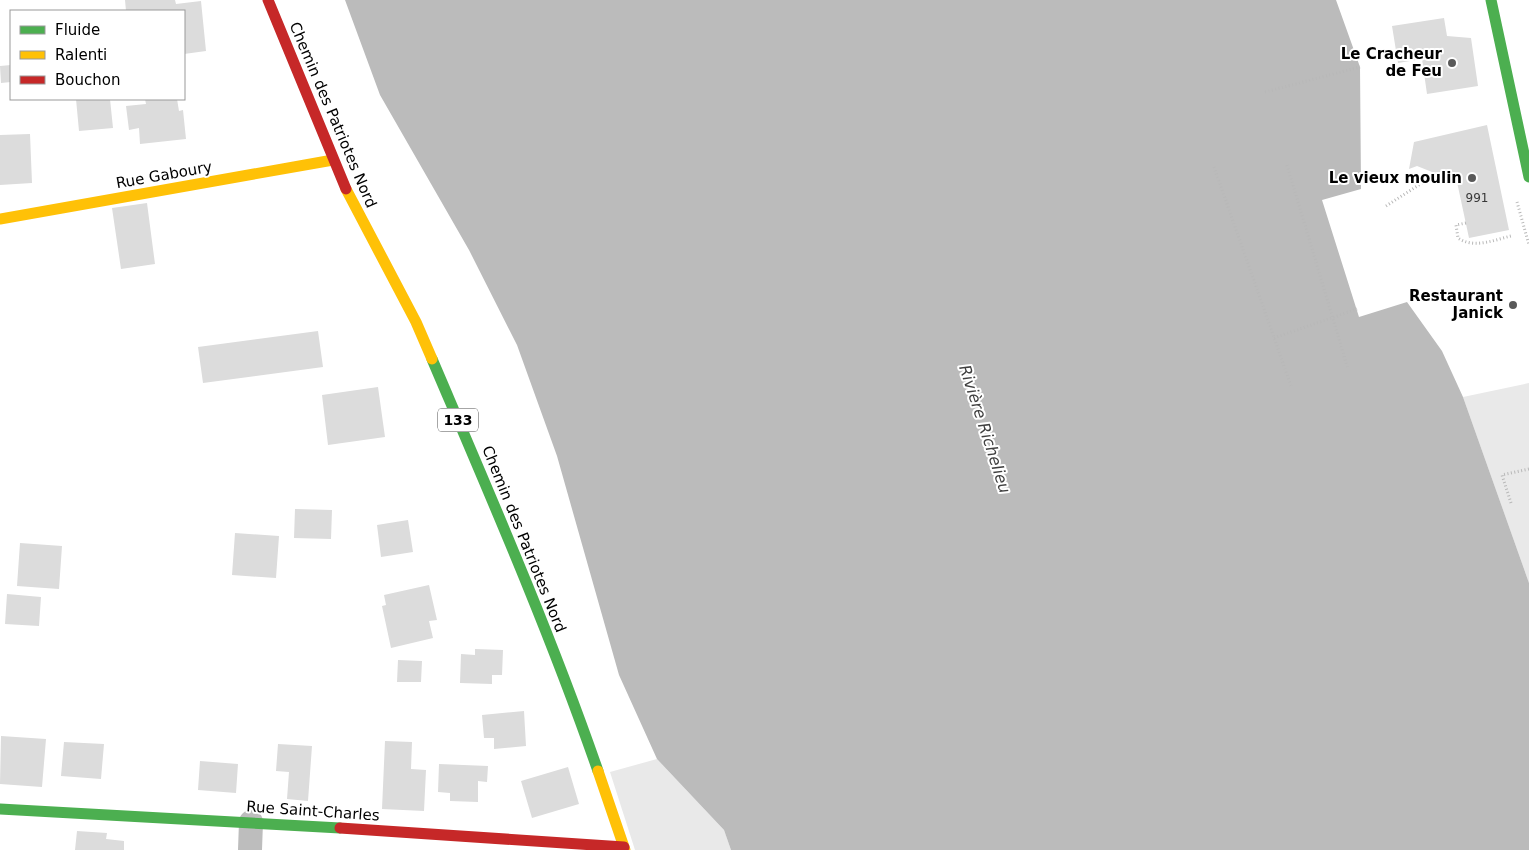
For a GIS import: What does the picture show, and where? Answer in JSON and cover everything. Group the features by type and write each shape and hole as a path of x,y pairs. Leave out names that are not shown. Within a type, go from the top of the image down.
{"main road":[{"name":"Chemin des Patriotes Nord","path":"268,0 333,160 358,215 416,322 512,546 573,699 624,848"},
{"path":"1491,0 1529,177"},
{"name":"Rue Gaboury","path":"0,219 333,160"},
{"name":"Rue Saint-Charles","path":"0,809 251,822 624,848"}],"street":[{"path":"250,850 251,822"}],"path":[{"path":"1264,92 1360,68"},
{"path":"1287,165 1348,369"},
{"path":"1214,167 1291,386"},
{"path":"1386,206 1436,174"},
{"path":"1516,198 1529,244"},
{"path":"1466,223 1456,225 1458,238 1466,243 1474,244 1511,236"},
{"path":"1274,338 1357,309"},
{"path":"1511,503 1502,475 1529,469"}],"shaded area":[{"path":"1529,383 1529,583 1463,397"},
{"path":"657,759 724,830 731,850 635,850 610,772"}],"water":[{"name":"Rivière Richelieu","path":"345,0 1336,0 1360,67 1361,189 1322,200 1359,317 1407,302 1442,351 1463,397 1529,583 1529,850 731,850 724,830 657,759 619,675 557,456 517,345 469,250 380,95"}],"building":[{"path":"125,0 175,0 176,4 201,1 206,51 185,54 185,10 126,10"},
{"path":"1444,18 1447,36 1471,38 1478,86 1427,94 1422,59 1398,63 1392,26"},
{"path":"10,65 10,82 1,83 0,66"},
{"path":"76,100 110,100 113,128 79,131"},
{"path":"145,100 177,100 179,111 183,110 186,139 140,144 139,128 129,130 126,106 146,104"},
{"name":"Le vieux moulin","path":"1487,125 1509,230 1469,238 1457,182 1417,166 1409,169 1414,142"},
{"path":"30,134 32,183 0,185 0,135"},
{"path":"147,203 155,264 121,269 112,208"},
{"path":"318,331 323,367 203,383 198,347"},
{"path":"378,387 385,437 328,445 322,395"},
{"path":"295,509 332,510 331,539 294,538"},
{"path":"408,520 413,552 381,557 377,525"},
{"path":"235,533 279,536 276,578 232,575"},
{"path":"20,543 62,546 59,589 17,586"},
{"path":"429,585 437,620 429,621 433,638 391,648 382,606 386,605 384,595"},
{"path":"7,594 41,597 39,626 5,624"},
{"path":"475,649 503,650 502,675 492,675 492,684 460,683 461,654 475,655"},
{"path":"398,660 422,661 421,682 397,682"},
{"path":"524,711 526,746 494,749 494,738 484,738 482,715"},
{"path":"1,736 46,739 42,787 0,784"},
{"path":"385,741 412,742 411,769 426,770 424,811 382,809"},
{"path":"64,742 104,744 101,779 61,776"},
{"path":"278,744 312,746 308,801 287,799 289,772 276,771"},
{"path":"200,761 238,764 236,793 198,790"},
{"path":"439,764 488,766 487,782 478,781 478,802 450,801 450,793 438,792"},
{"path":"568,767 579,804 532,818 521,781"},
{"path":"77,831 107,833 106,839 124,841 124,850 75,850"}],"traffic: fast":[{"path":"1491,0 1529,177"},
{"path":"432,359 560,666 598,771"},
{"path":"0,809 340,828"}],"traffic: slow":[{"path":"0,219 333,160"},
{"path":"346,189 416,322 432,359"},
{"path":"598,771 625,850"}],"traffic: jam":[{"path":"268,0 346,189"},
{"path":"340,828 624,847"}],"place":[{"name":"Le Cracheur de Feu","path":"1452,63"},
{"name":"Le vieux moulin","path":"1472,178"},
{"name":"Restaurant Janick","path":"1513,305"}]}
